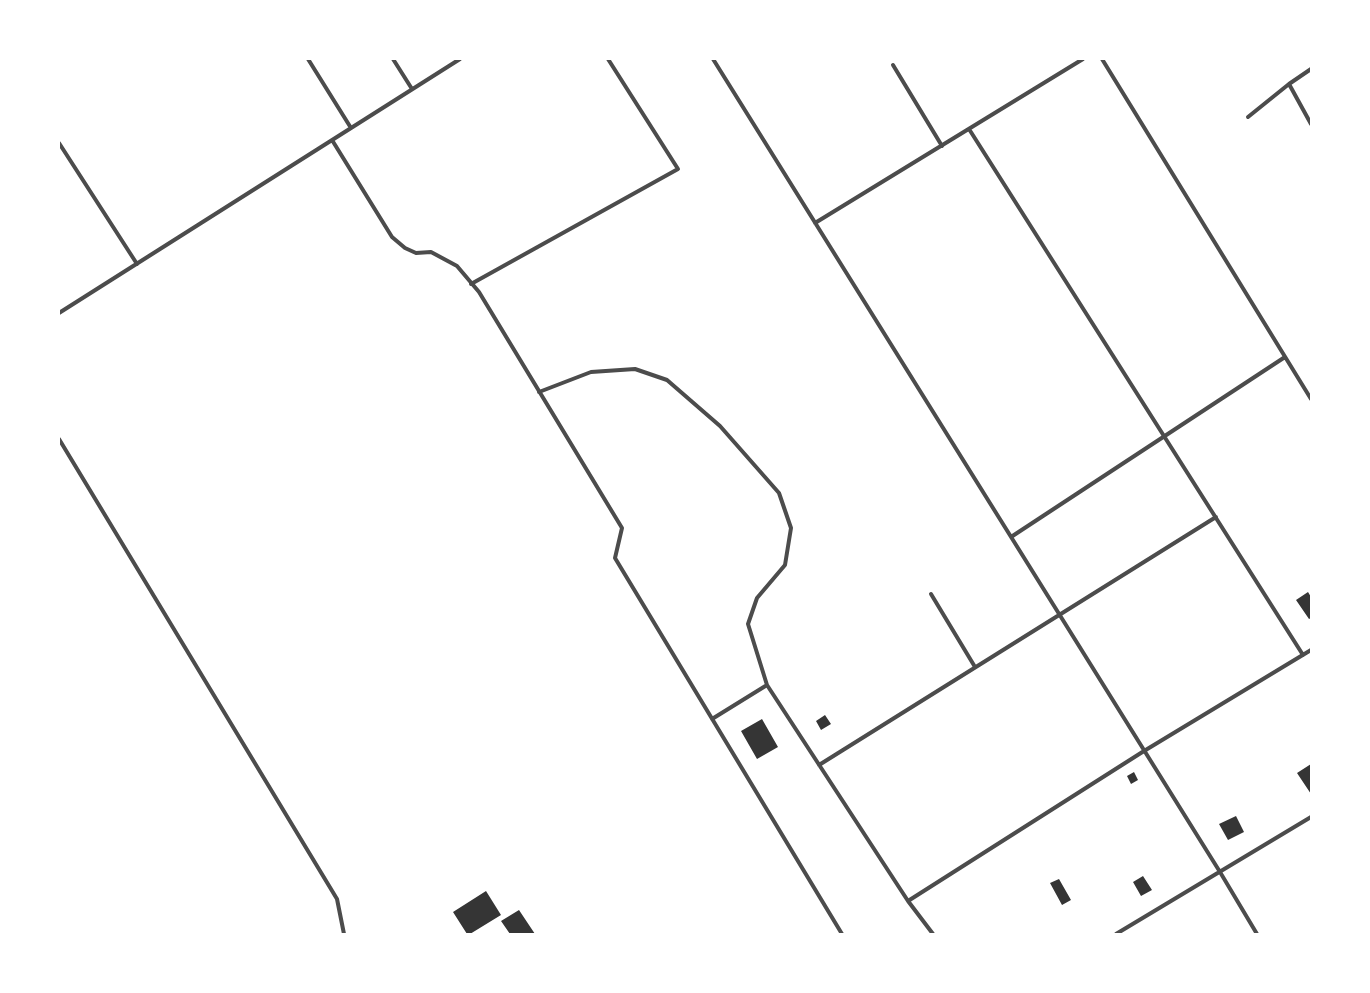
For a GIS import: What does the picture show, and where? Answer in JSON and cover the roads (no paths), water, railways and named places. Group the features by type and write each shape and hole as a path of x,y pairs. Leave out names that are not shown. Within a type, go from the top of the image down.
{"street":[{"path":"308,59 351,128"},
{"path":"393,59 412,89"},
{"path":"59,313 460,59"},
{"path":"471,284 678,169 608,59"},
{"path":"713,59 1220,872 1257,934"},
{"path":"816,223 1083,59"},
{"path":"1102,59 1311,399"},
{"path":"893,64 942,146"},
{"path":"1248,117 1289,84 1311,69"},
{"path":"1289,84 1311,124"},
{"path":"969,129 1303,655"},
{"path":"332,140 392,237 405,248 416,253 432,252 457,266 478,292 622,528 615,558 842,934"},
{"path":"59,143 137,264"},
{"path":"1011,537 1285,357"},
{"path":"539,392 591,372 635,369 667,380 720,426 779,493 791,528 785,565 757,598 748,624 767,685 908,900 933,934"},
{"path":"59,439 336,899 344,934"},
{"path":"819,765 1216,517"},
{"path":"931,594 975,667"},
{"path":"908,900 1144,752 1311,650"},
{"path":"712,719 767,685"},
{"path":"1116,934 1311,817"}]}
